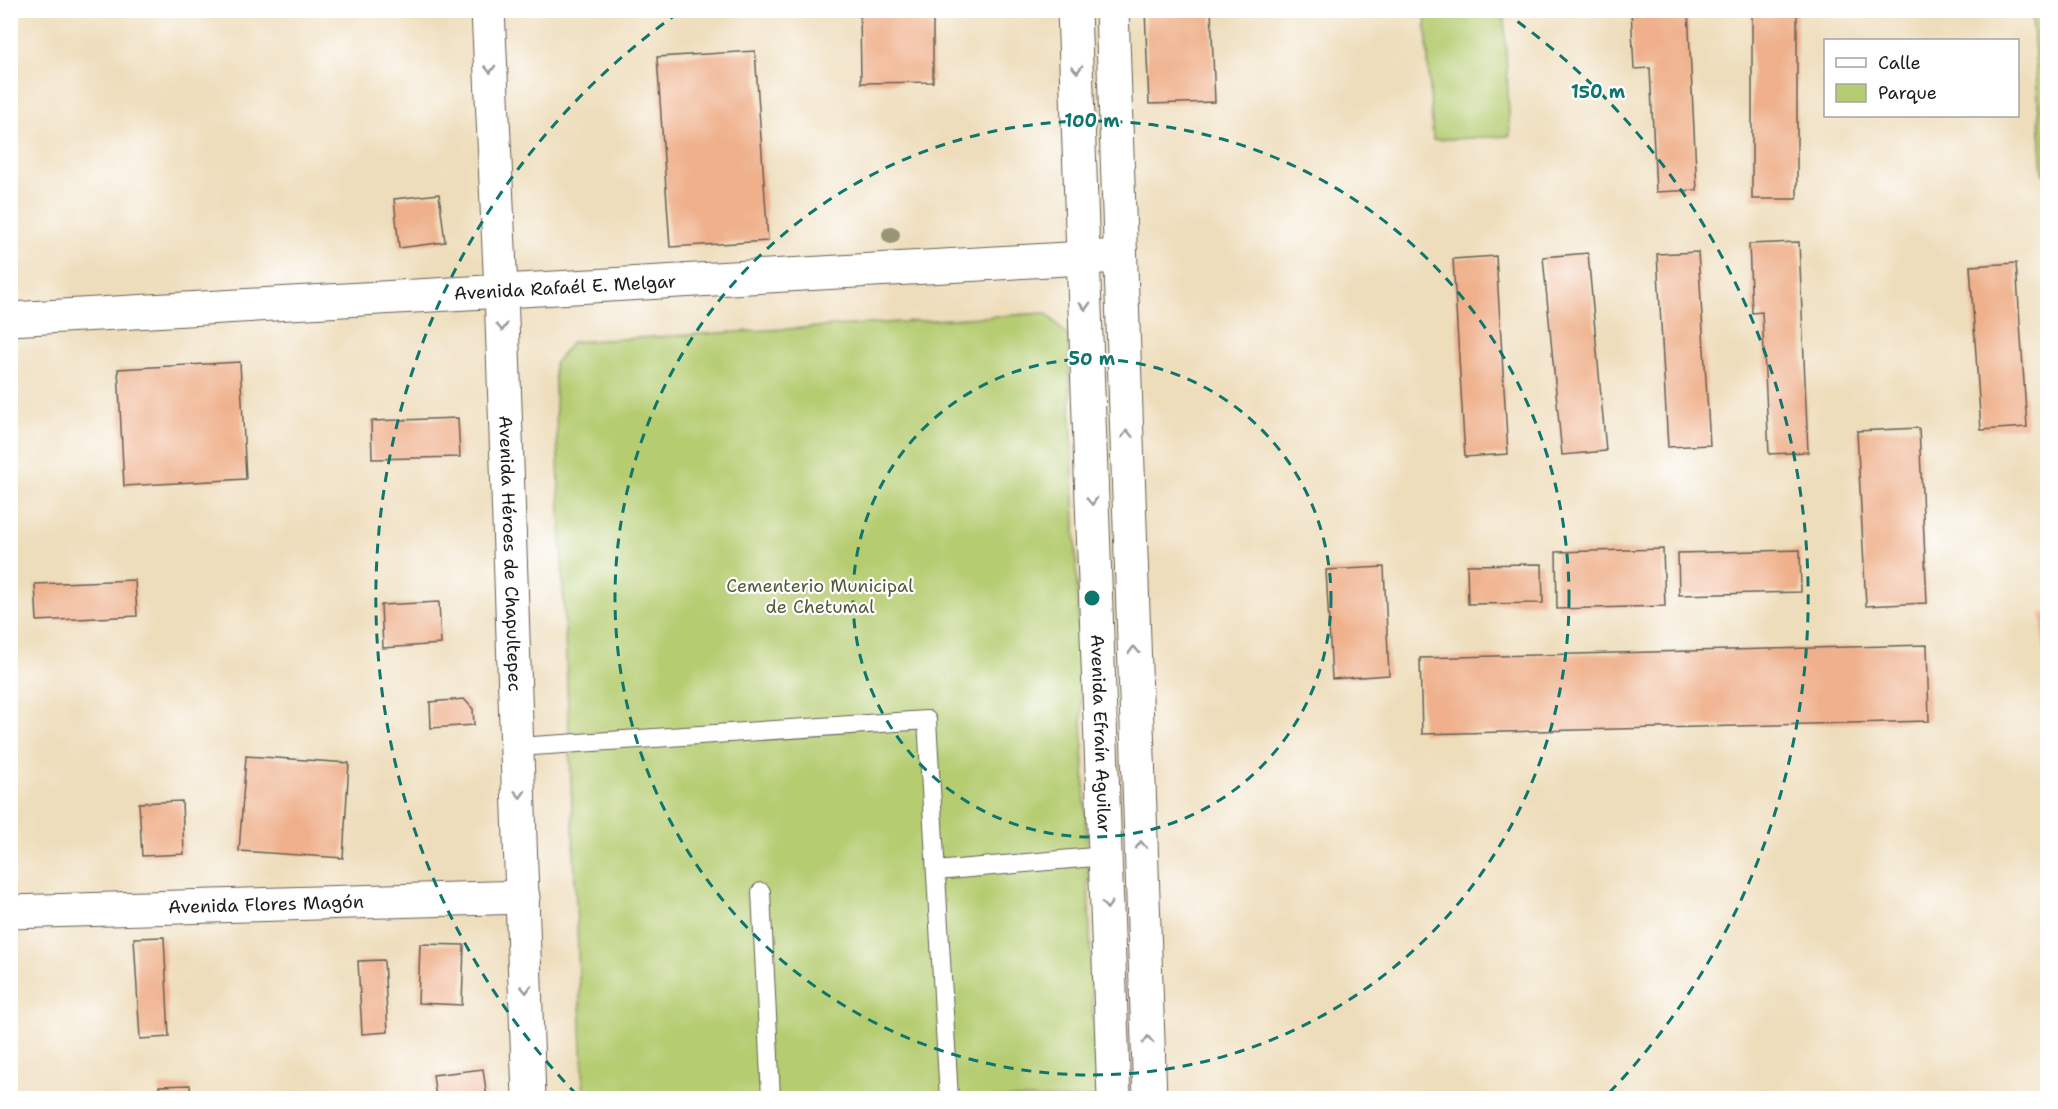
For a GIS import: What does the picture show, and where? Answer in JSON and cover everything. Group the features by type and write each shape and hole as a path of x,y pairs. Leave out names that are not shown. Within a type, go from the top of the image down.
{"street":[{"name":"Avenida Héroes de Chapultepec","path":"488,10 501,291 529,1098"},
{"name":"Avenida Efraín Aguilar","path":"1074,10 1114,1098"},
{"name":"Avenida Efraín Aguilar","path":"1112,10 1150,1098"},
{"name":"Avenida Rafaél E. Melgar","path":"10,319 1120,256"},
{"name":"Avenida Flores Magón","path":"10,912 523,897"}],"lane":[{"path":"518,747 927,720 949,1098"},
{"path":"936,871 1105,856"},
{"path":"761,892 771,1098"}],"green space":[{"path":"1425,11 1504,11 1510,136 1433,140"},
{"path":"2032,11 2047,11 2047,174 2043,174"},
{"name":"Cementerio Municipal de Chetumal","path":"1046,313 1068,336 1096,1098 584,1098 554,364 572,342"}],"building":[{"path":"860,10 933,10 933,82 861,83"},
{"path":"1145,10 1211,10 1215,102 1149,104"},
{"path":"1631,10 1688,10 1697,190 1656,192 1650,68 1634,69"},
{"path":"1752,10 1797,10 1797,199 1752,199"},
{"path":"755,51 768,241 670,247 657,57"},
{"path":"439,194 445,242 399,248 394,199"},
{"path":"1799,242 1808,452 1769,454 1762,312 1752,313 1749,244"},
{"path":"1698,252 1710,445 1668,447 1657,254"},
{"path":"1588,253 1606,451 1562,455 1543,257"},
{"path":"1496,256 1508,454 1465,457 1453,259"},
{"path":"2016,263 2027,427 1981,430 1970,266"},
{"path":"240,362 246,479 124,486 118,369"},
{"path":"458,418 460,457 372,459 371,421"},
{"path":"1919,428 1927,603 1866,606 1857,431"},
{"path":"1663,549 1665,606 1557,609 1556,552"},
{"path":"1800,550 1801,592 1679,595 1678,553"},
{"path":"1542,564 1543,603 1468,604 1467,565"},
{"path":"1384,567 1389,675 1332,679 1326,570"},
{"path":"135,580 137,616 37,621 35,584"},
{"path":"439,602 441,644 383,648 381,605"},
{"path":"2041,613 2048,613 2048,657 2044,657"},
{"path":"1927,645 1929,721 1422,734 1420,658"},
{"path":"464,699 473,709 474,725 431,728 430,702"},
{"path":"246,756 349,763 343,858 239,851"},
{"path":"182,801 184,854 142,856 139,803"},
{"path":"164,937 169,1037 140,1039 134,938"},
{"path":"420,944 464,945 462,1005 418,1003"},
{"path":"384,960 388,1032 362,1034 358,961"},
{"path":"483,1069 487,1098 436,1098 433,1075"},
{"path":"190,1085 191,1098 160,1098 159,1086"}]}
